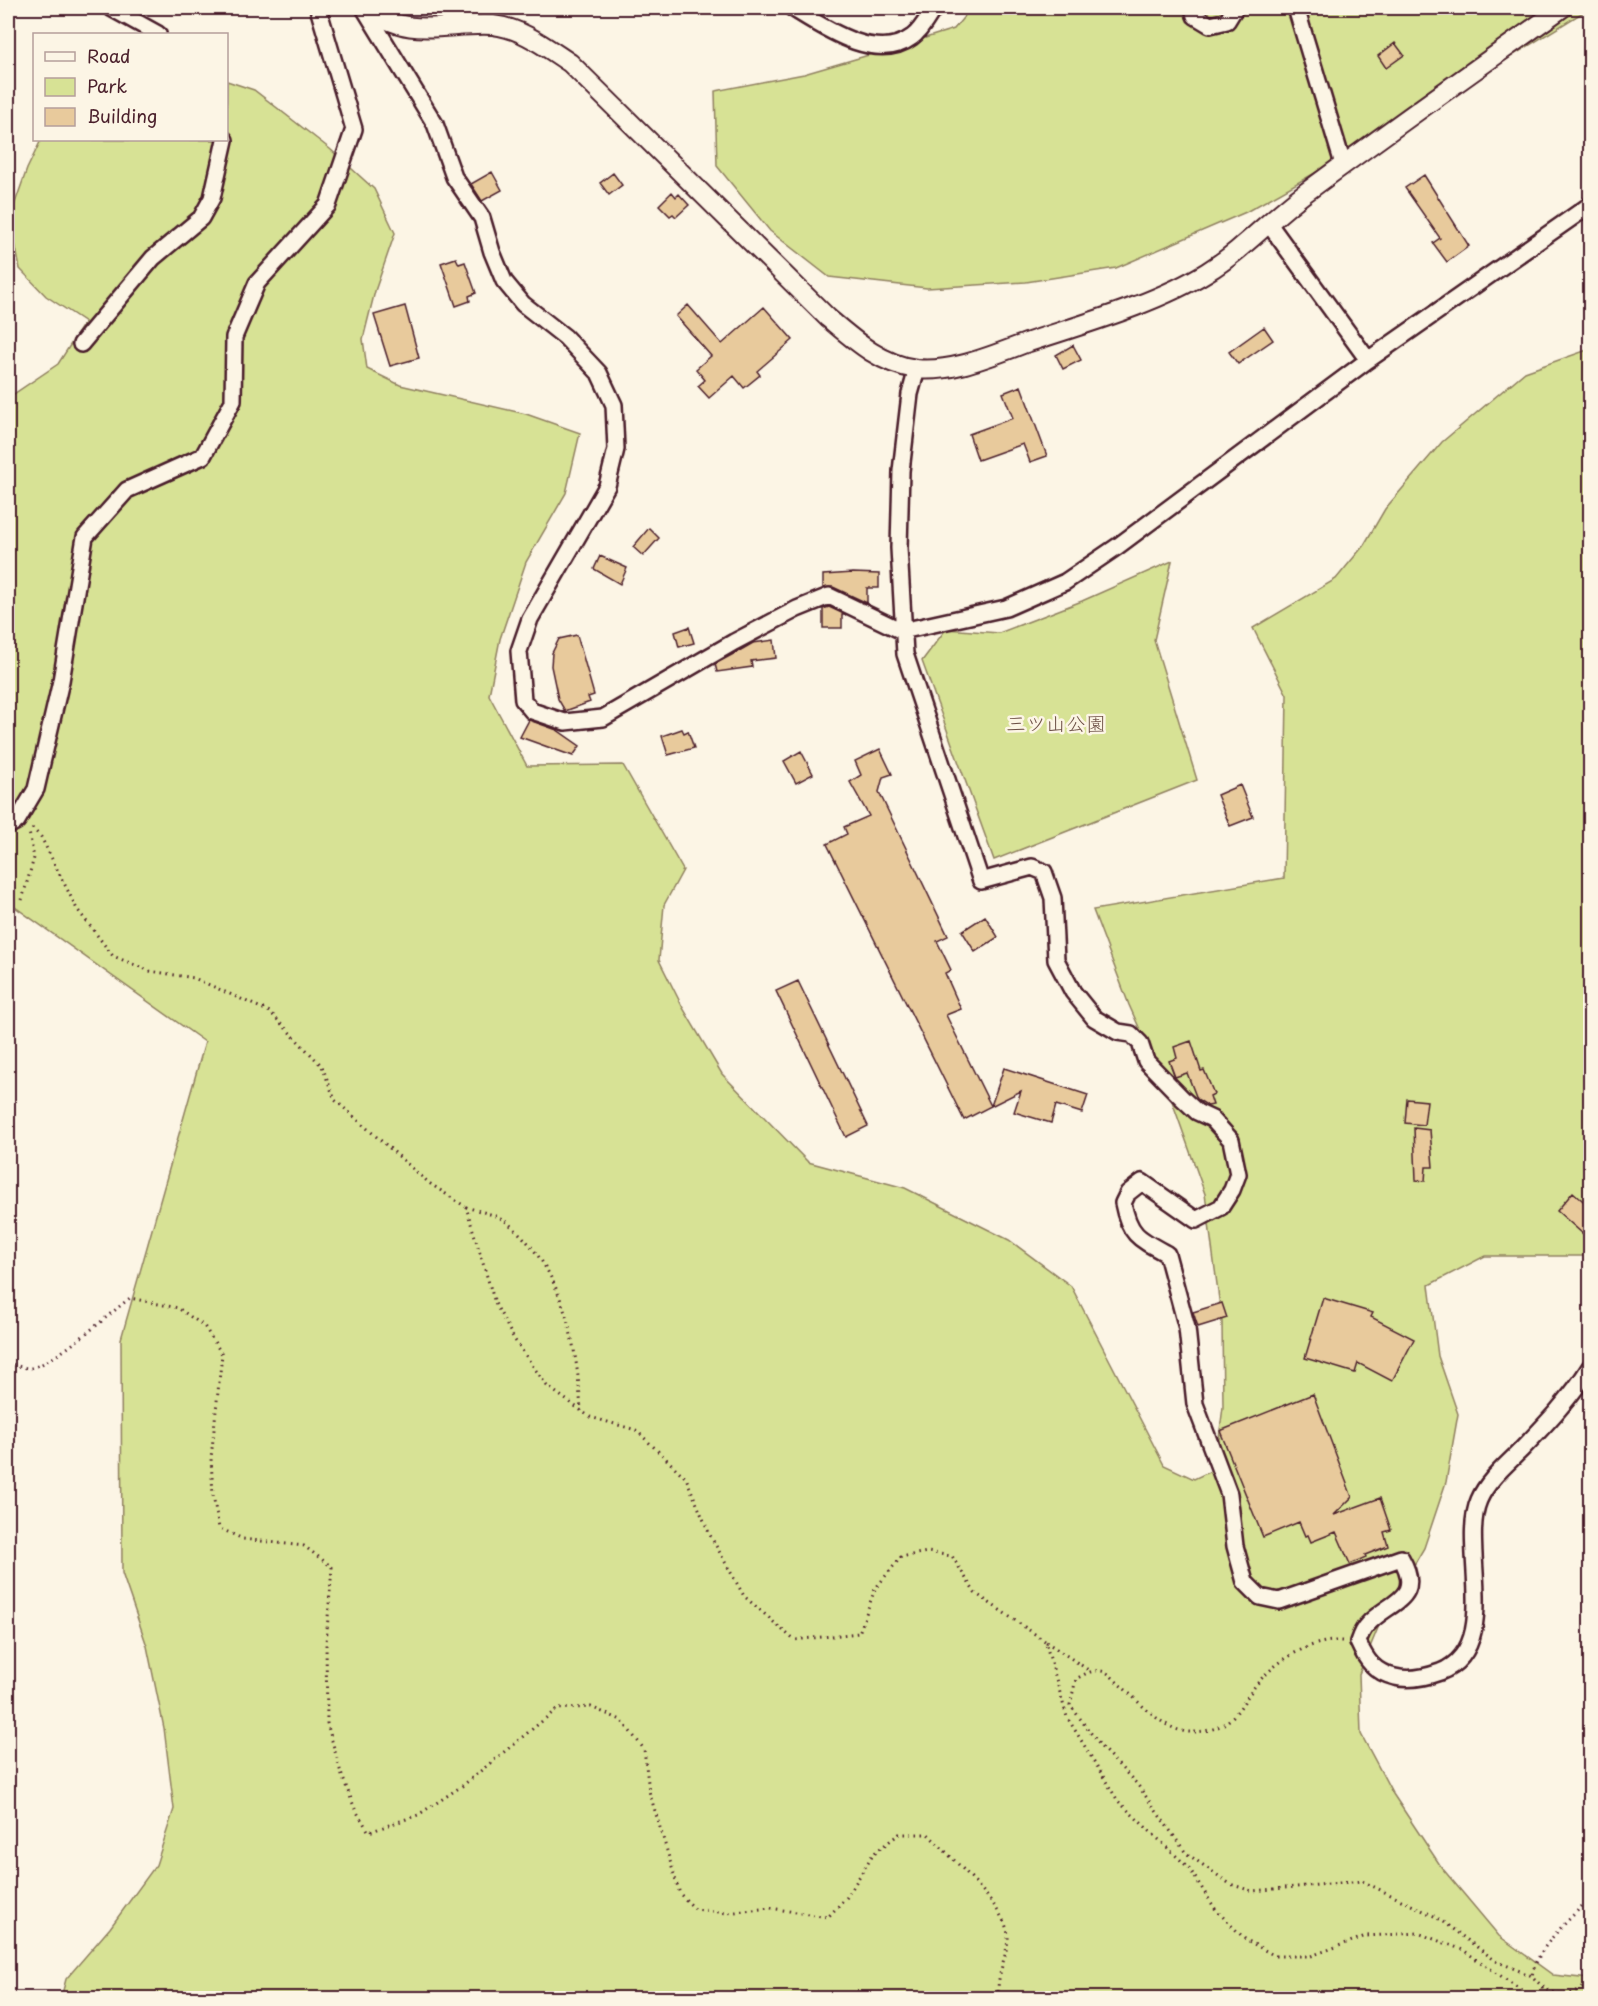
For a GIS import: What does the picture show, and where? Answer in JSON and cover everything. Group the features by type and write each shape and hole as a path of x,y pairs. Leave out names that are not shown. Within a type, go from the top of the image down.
{"street":[{"path":"111,8 156,33"},
{"path":"8,826 17,821 36,789 61,681 85,537 127,490 203,456 233,401 234,337 257,283 328,205 354,129 318,8"},
{"path":"364,8 435,124 454,177 482,218 504,281 523,304 565,337 599,373 614,405 616,449 607,486 530,619 519,651 522,700 532,711 565,722 603,718 734,642 797,609 830,596 902,631 1006,608 1065,582 1118,546 1368,360 1590,205"},
{"path":"369,8 383,19 402,26 429,29 494,25 533,38 570,63 828,318 866,351 916,369 969,363 1100,318 1173,289 1207,272 1269,224 1282,210 1343,164 1562,8"},
{"path":"792,8 817,24 848,39 880,48 903,43 914,36 934,8"},
{"path":"1193,8 1195,16 1210,25 1227,21 1235,8"},
{"path":"1296,8 1343,164"},
{"path":"81,344 153,258 201,218 212,198 225,141"},
{"path":"1269,224 1368,360"},
{"path":"916,369 910,394 901,471 899,548 902,631 911,676 981,881 1032,867 1044,872 1053,898 1056,960 1073,992 1094,1018 1118,1032 1131,1034 1140,1043 1146,1061 1197,1112 1212,1119 1232,1140 1238,1174 1232,1190 1221,1207 1196,1220 1142,1182 1128,1193 1123,1203 1127,1225 1143,1241 1167,1254 1187,1328 1195,1404 1229,1494 1235,1546 1245,1582 1260,1597 1279,1601 1401,1558 1408,1571 1409,1586 1404,1598 1367,1625 1358,1642 1366,1661 1377,1670 1395,1677 1416,1679 1449,1668 1463,1651 1471,1636 1477,1608 1474,1556 1479,1500 1496,1476 1542,1428 1590,1367"}],"path":[{"path":"22,900 34,858 27,822 41,837 77,909 113,956 150,971 194,978 270,1012 322,1066 335,1101 429,1183 466,1207 504,1220 541,1259 562,1302 578,1367 581,1411"},
{"path":"466,1207 495,1303 514,1339 547,1386 590,1418 636,1430 686,1479 710,1535 744,1596 794,1640 859,1633 875,1589 901,1557 927,1552 952,1556 975,1593 1089,1671 1106,1672 1162,1723 1192,1733 1217,1728 1239,1712 1261,1679 1291,1654 1331,1640 1358,1642"},
{"path":"8,1361 14,1365 30,1368 49,1361 130,1298 153,1300 178,1308 204,1326 222,1354 211,1458 213,1495 219,1527 243,1539 304,1546 332,1567 326,1643 327,1723 341,1773 355,1809 369,1832 418,1815 462,1786 557,1709 591,1707 621,1720 644,1749 649,1791 680,1894 695,1909 726,1913 770,1908 828,1917 847,1897 873,1854 899,1834 928,1834 994,1903 1009,1937 997,1987 999,1998"},
{"path":"1045,1641 1067,1717 1119,1802 1189,1868 1216,1910 1245,1939 1275,1956 1311,1956 1366,1936 1418,1933 1463,1950 1533,1998"},
{"path":"1089,1671 1076,1680 1070,1705 1102,1748 1143,1793 1186,1853 1230,1884 1252,1891 1362,1881 1436,1917 1496,1961 1532,1976 1542,1988 1544,1998"},
{"path":"1532,1976 1534,1965 1544,1949 1590,1897"},
{"path":"1542,1988 1560,1995 1572,1994 1590,1983"}],"green space":[{"path":"971,8 1590,8 1398,126 1246,212 1116,268 1026,282 927,288 829,277 770,231 717,166 715,91 804,74 954,29"},
{"path":"228,81 254,90 330,149 374,189 395,233 375,291 363,339 367,369 400,385 526,414 580,433 566,493 526,562 500,639 489,695 527,766 623,765 683,870 664,905 659,960 683,1008 722,1074 808,1162 905,1188 1009,1240 1071,1286 1164,1465 1194,1479 1215,1469 1223,1407 1222,1322 1205,1194 1172,1101 1129,1005 1093,910 1284,878 1287,695 1253,628 1336,579 1364,545 1385,509 1442,442 1525,372 1590,349 1590,1256 1485,1256 1429,1285 1438,1356 1458,1414 1446,1482 1424,1548 1380,1623 1359,1674 1361,1734 1393,1794 1442,1868 1499,1936 1553,1975 1590,1979 1590,1998 61,1998 66,1979 110,1928 156,1865 174,1809 164,1728 147,1646 122,1573 121,1339 205,1042 8,902 8,398 58,364 85,322 46,296 20,269 10,217 27,169 41,141 228,141"},
{"name":"三ツ山公園","path":"1172,561 1154,640 1197,780 994,860 922,661 946,629 999,633 1082,601"}],"building":[{"path":"1395,43 1404,55 1386,68 1378,56"},
{"path":"492,172 502,190 482,201 471,184"},
{"path":"613,173 622,185 609,195 600,183"},
{"path":"1424,175 1469,246 1447,262 1433,243 1440,238 1405,188"},
{"path":"672,192 676,197 679,194 689,205 676,217 673,214 670,216 659,205"},
{"path":"456,258 459,264 465,262 476,293 469,296 470,301 456,306 441,263"},
{"path":"688,305 722,344 764,307 793,340 757,371 760,375 744,388 734,376 709,398 698,386 705,380 696,369 711,356 676,316"},
{"path":"405,306 419,358 390,366 374,315"},
{"path":"1264,327 1273,340 1238,364 1229,352"},
{"path":"1073,345 1081,360 1063,369 1056,355"},
{"path":"1021,386 1047,456 1030,462 1023,444 978,460 969,434 1013,418 1003,393"},
{"path":"649,528 659,538 643,556 633,547"},
{"path":"600,556 627,568 620,584 594,569"},
{"path":"879,574 879,588 867,588 867,603 833,587 823,588 823,575"},
{"path":"829,607 846,615 842,615 842,628 823,628 823,609"},
{"path":"689,627 694,643 679,647 675,632"},
{"path":"577,635 594,695 588,697 590,702 565,711 558,699 551,666 552,653 559,639"},
{"path":"774,640 776,658 751,661 752,667 717,672 715,664 753,643"},
{"path":"529,720 557,730 580,746 573,756 520,737"},
{"path":"682,729 684,733 688,731 694,748 668,755 662,736"},
{"path":"880,749 892,774 883,777 879,792 948,936 937,941 951,970 945,973 961,1009 946,1015 991,1106 964,1120 827,844 847,834 844,827 869,816 850,782 861,775 855,761"},
{"path":"801,751 813,774 796,783 784,761"},
{"path":"1240,785 1253,817 1230,826 1217,795"},
{"path":"985,916 998,937 975,952 962,931"},
{"path":"798,981 868,1126 846,1137 776,991"},
{"path":"1191,1041 1201,1071 1204,1070 1214,1094 1210,1096 1213,1105 1208,1106 1197,1099 1187,1073 1175,1077 1169,1061 1177,1058 1174,1047"},
{"path":"1004,1068 1088,1095 1082,1113 1056,1105 1051,1123 1014,1112 1021,1091 991,1106"},
{"path":"1407,1099 1427,1101 1424,1125 1405,1123"},
{"path":"1414,1128 1430,1130 1433,1167 1426,1167 1425,1181 1416,1180"},
{"path":"1573,1192 1590,1207 1590,1240 1557,1211"},
{"path":"1323,1298 1373,1313 1371,1317 1414,1339 1392,1381 1358,1363 1355,1373 1305,1358"},
{"path":"1222,1303 1227,1318 1198,1327 1193,1312"},
{"path":"1313,1394 1352,1497 1334,1515 1380,1498 1391,1530 1384,1532 1388,1546 1350,1564 1336,1532 1311,1542 1308,1535 1305,1536 1299,1522 1263,1537 1220,1431"}]}
